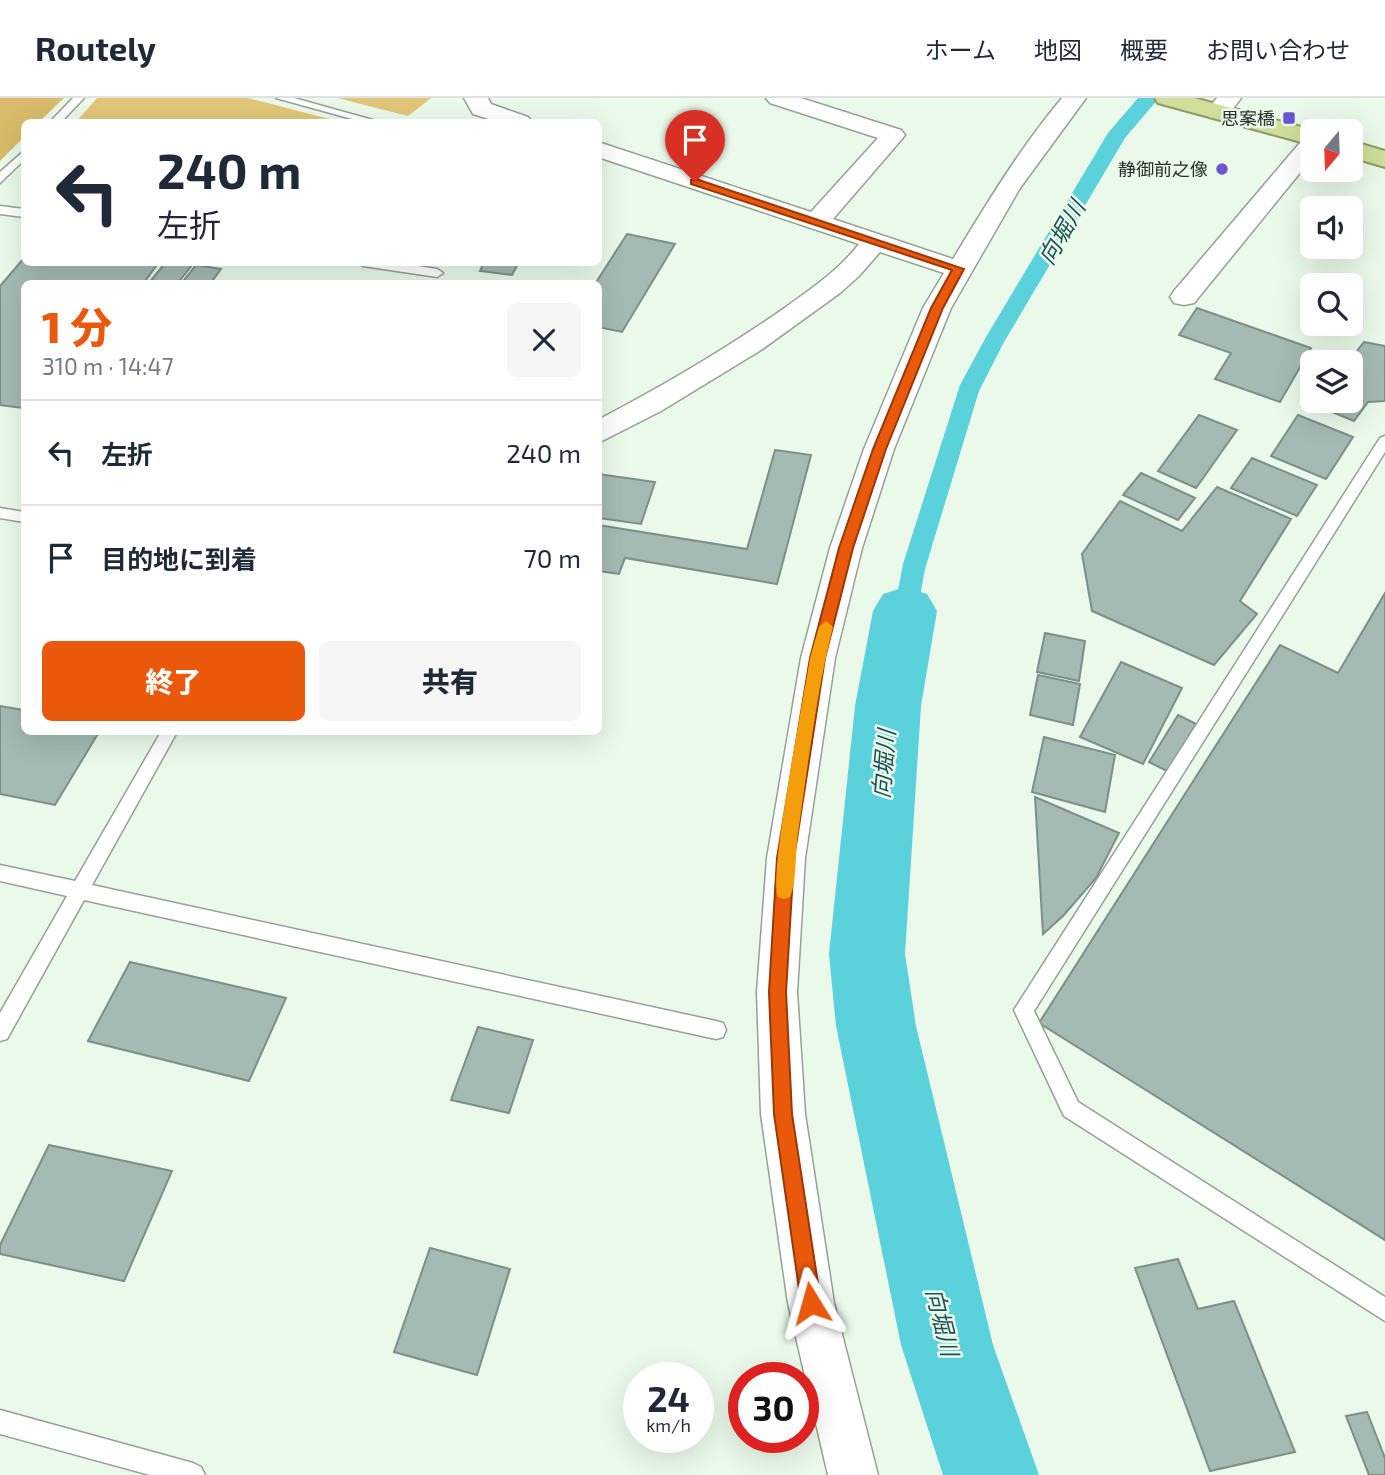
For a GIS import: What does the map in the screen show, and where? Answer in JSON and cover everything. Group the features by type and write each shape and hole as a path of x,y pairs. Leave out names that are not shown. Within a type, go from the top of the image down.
{"highway":[{"path":"1167,98 1216,106 1300,137"},
{"path":"1363,153 1385,159"}],"street":[{"path":"475,98 481,109 511,119"},
{"path":"778,98 893,135 815,223"},
{"path":"853,1475 811,1303 783,1114 777,992 786,858 818,658 846,548 879,449 937,308 1008,188 1074,98"},
{"path":"602,150 958,269"},
{"path":"1184,297 1300,156"},
{"path":"602,431 699,379 775,328 838,282 865,257 874,241"}],"lane":[{"path":"58,119 79,98"},
{"path":"281,98 362,119"},
{"path":"0,179 21,157"},
{"path":"0,210 21,213"},
{"path":"390,266 437,273"},
{"path":"1385,441 1024,1010 1071,1108 1385,1310"},
{"path":"0,513 21,516"},
{"path":"0,1031 167,735"},
{"path":"0,873 716,1030"},
{"path":"0,1422 193,1475"}],"shaded area":[{"path":"0,98 64,98 42,119 21,119 21,140 0,161"},
{"path":"97,98 248,98 329,119 79,119"},
{"path":"337,98 431,98 408,116"}],"water":[{"path":"1138,98 1159,98 1125,138 1004,342 979,391 925,569 900,707 877,702 903,564 960,385 1108,133"}],"building":[{"path":"627,234 675,244 622,332 602,328 602,280 598,280"},
{"path":"21,262 21,266 156,266 146,280 21,280 21,408 0,405 0,286"},
{"path":"163,266 191,266 180,280 151,280"},
{"path":"195,266 221,269 213,280 184,280"},
{"path":"482,266 517,266 512,275 480,271"},
{"path":"1197,308 1311,348 1300,350 1300,367 1280,402 1215,379 1231,353 1179,335"},
{"path":"1364,342 1385,346 1385,401 1368,402 1363,409 1363,350 1358,350"},
{"path":"1334,413 1360,413 1354,421"},
{"path":"1199,415 1237,430 1196,488 1158,471"},
{"path":"1298,415 1353,437 1326,479 1271,456"},
{"path":"775,450 811,455 777,584 625,558 619,574 602,572 602,526 747,549"},
{"path":"1252,458 1317,485 1297,516 1231,488"},
{"path":"1141,473 1195,498 1178,520 1123,495"},
{"path":"602,475 655,482 641,524 602,519"},
{"path":"1217,487 1291,519 1240,601 1257,614 1214,665 1092,611 1082,554 1120,501 1182,531"},
{"path":"1385,593 1385,1240 1039,1023 1280,645 1338,673"},
{"path":"1045,633 1085,641 1079,681 1037,672"},
{"path":"1121,662 1182,688 1143,764 1080,737"},
{"path":"1038,675 1080,684 1073,725 1030,715"},
{"path":"0,706 21,710 21,735 97,735 55,805 0,794"},
{"path":"1178,715 1196,724 1167,771 1149,762"},
{"path":"1044,737 1115,755 1105,812 1032,792"},
{"path":"1035,797 1119,833 1096,878 1063,916 1043,934"},
{"path":"130,962 286,998 249,1081 88,1041"},
{"path":"478,1027 533,1040 509,1113 451,1100"},
{"path":"49,1145 172,1171 124,1281 0,1254 0,1245"},
{"path":"430,1248 510,1269 477,1375 394,1352"},
{"path":"1178,1259 1198,1309 1234,1301 1295,1452 1210,1471 1135,1268"},
{"path":"1367,1412 1385,1458 1385,1475 1369,1475 1346,1416"}],"waterway":[{"name":"向堀川","path":"905,611 888,706 867,954 876,1026 947,1345 991,1475"}],"slow traffic":[{"path":"784,891 786,858 818,658 826,627"}],"place":[{"name":"思案橋","path":"1289,118"},
{"name":"静御前之像","path":"1222,169"}],"route":[{"path":"695,182 958,269 937,308 879,449 846,548 818,658 786,858 777,992 783,1114 811,1303"}]}
